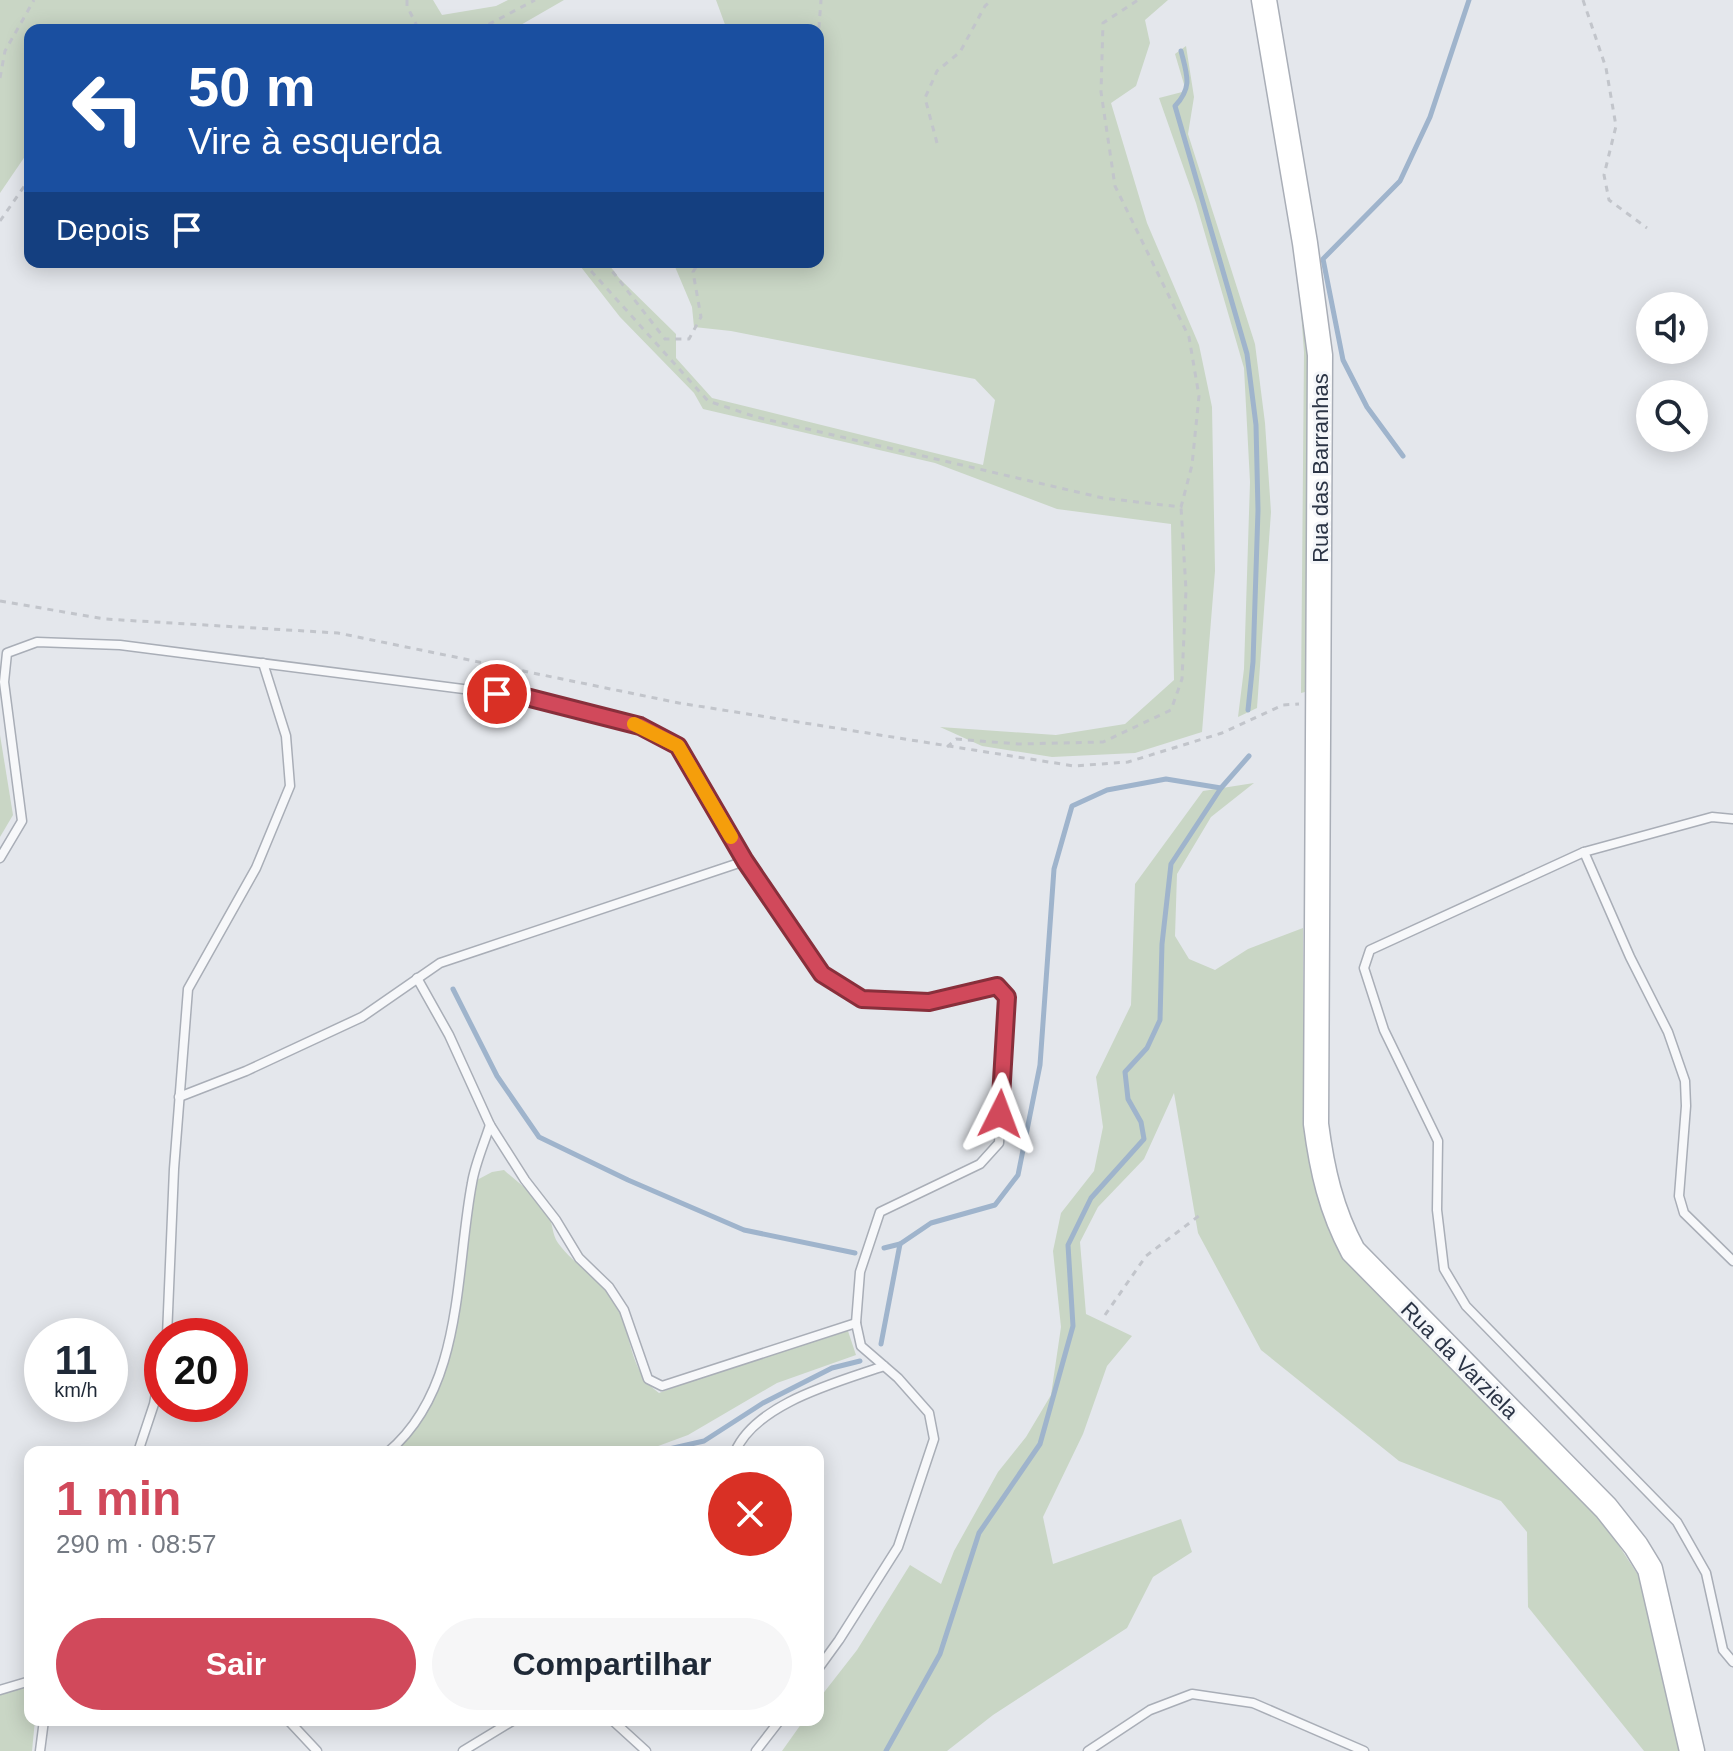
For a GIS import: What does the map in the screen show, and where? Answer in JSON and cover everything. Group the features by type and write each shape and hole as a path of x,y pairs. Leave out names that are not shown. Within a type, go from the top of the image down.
{"main road":[{"name":"Rua das Barranhas","path":"1264,0 1305,243 1320,355 1316,940"},
{"name":"Rua da Varziela","path":"1316,940 1316,1124 1322,1165 1339,1225 1353,1251 1606,1508 1636,1546 1650,1569 1658,1595 1692,1751"}],"lane":[{"path":"0,858 22,821 4,682 7,653 37,642 120,645 263,663 526,697 640,726 678,746 745,861 822,974 862,999 929,1002 997,986 1007,997 999,1143 980,1164 880,1212 860,1272 856,1323 861,1346 929,1413 934,1439 898,1547 824,1661"},
{"path":"168,1318 188,989 256,868 290,786 286,736 263,663"},
{"path":"1733,819 1712,817 1584,852 1370,950 1364,968 1384,1030 1438,1141 1437,1210 1444,1269 1466,1306 1677,1522 1706,1573 1723,1650 1733,1662"},
{"path":"1584,852 1630,957 1668,1032 1685,1081 1679,1196 1684,1213 1733,1261"},
{"path":"179,1097 246,1071 362,1017 440,963 745,861"},
{"path":"417,978 449,1035 490,1125 579,1258 609,1287 624,1310 648,1379 662,1386 856,1323"},
{"path":"395,1446 428,1402 447,1356 472,1180 490,1125"},
{"path":"738,1446 742,1437 793,1398 884,1366"},
{"path":"140,1446 148,1422"},
{"path":"0,1690 24,1683"},
{"path":"1088,1751 1150,1710 1192,1694 1253,1703 1364,1751"},
{"path":"40,1751 43,1726"},
{"path":"294,1726 317,1751"},
{"path":"463,1751 504,1726"},
{"path":"619,1726 646,1751"},
{"path":"756,1751 775,1726"}],"path":[{"path":"0,78 5,51 34,0"},
{"path":"407,0 416,24"},
{"path":"489,24 535,0"},
{"path":"819,24 821,0"},
{"path":"937,143 925,98 937,71 960,52 985,6 992,0"},
{"path":"946,747 956,739 1018,744 1103,742 1171,710 1182,679 1186,590 1181,507 1192,465 1199,396 1189,337 1115,186 1101,92 1103,23 1138,0"},
{"path":"1583,0 1606,68 1616,126 1604,175 1609,200 1647,228"},
{"path":"0,221 24,187"},
{"path":"588,268 708,401 756,417 1103,498 1181,507"},
{"path":"610,268 665,339 689,339 701,317 693,272 695,268"},
{"path":"0,601 105,619 338,633 679,703 1074,766 1128,762 1222,733 1283,705 1317,703"},
{"path":"1105,1315 1146,1256 1200,1215"}],"green space":[{"path":"0,0 433,0 442,15 496,6 508,0 564,0 522,24 24,24 24,158 0,193"},
{"path":"716,0 1168,0 1145,20 1150,43 1136,86 1111,103 1147,223 1199,345 1212,407 1215,571 1202,732 1135,753 1052,757 982,746 940,727 1056,735 1125,724 1174,680 1171,524 1057,509 935,463 703,409 694,393 620,317 582,268 612,268 676,334 676,358 712,398 983,465 995,400 975,379 731,331 694,327 692,307 676,268 824,268 824,24 725,24"},
{"path":"1186,46 1194,97 1188,134 1255,344 1265,423 1271,512 1257,708 1238,717 1244,669 1250,482 1244,368 1196,203 1159,98 1186,91 1175,54"},
{"path":"1297,258 1310,350 1309,691 1301,693 1304,352"},
{"path":"0,735 13,815 0,837"},
{"path":"1254,783 1211,817 1177,874 1175,936 1189,959 1215,970 1248,949 1303,928 1303,1085 1318,1196 1338,1248 1482,1400 1595,1509 1640,1578 1683,1751 1644,1751 1528,1607 1527,1532 1501,1501 1399,1461 1261,1350 1198,1233 1174,1093 1144,1159 1098,1207 1080,1242 1086,1314 1132,1336 1107,1366 1083,1434 1043,1517 1053,1564 1181,1519 1192,1552 1153,1577 1127,1628 993,1715 947,1751 782,1751 800,1726 824,1726 824,1692 857,1650 910,1565 941,1584 954,1551 998,1472 1026,1437 1051,1395 1061,1327 1053,1251 1061,1213 1094,1171 1103,1127 1096,1077 1131,1005 1135,884 1203,791"},
{"path":"504,1170 544,1208 558,1243 614,1301 641,1373 659,1393 706,1375 848,1331 856,1355 777,1383 688,1435 658,1446 401,1446 437,1387 449,1356 469,1210 477,1180"},
{"path":"24,1685 24,1726 34,1726 32,1751 0,1751 0,1692"}],"waterway":[{"path":"1403,456 1367,407 1343,360 1323,259 1400,181 1430,117 1469,0"},
{"path":"1181,51 1186,87 1175,106 1247,354 1256,425 1258,510 1253,662 1248,710"},
{"path":"886,1751 940,1654 979,1533 1040,1444 1073,1326 1068,1245 1091,1198 1144,1139 1141,1122 1128,1099 1125,1072 1147,1048 1160,1020 1162,944 1171,864 1221,788 1249,756"},
{"path":"881,1344 900,1244 931,1223 995,1205 1018,1175 1040,1065 1054,869 1072,806 1107,790 1166,779 1221,788"},
{"path":"453,989 497,1076 539,1137 744,1230 855,1253"},
{"path":"884,1248 900,1244"},
{"path":"682,1446 704,1441 763,1403 832,1368 860,1361"}],"slow traffic":[{"path":"634,724 678,746 731,837"}],"route":[{"path":"497,694 526,697 640,726 678,746 745,861 822,974 862,999 929,1002 997,986 1007,997 1000,1114"}]}
